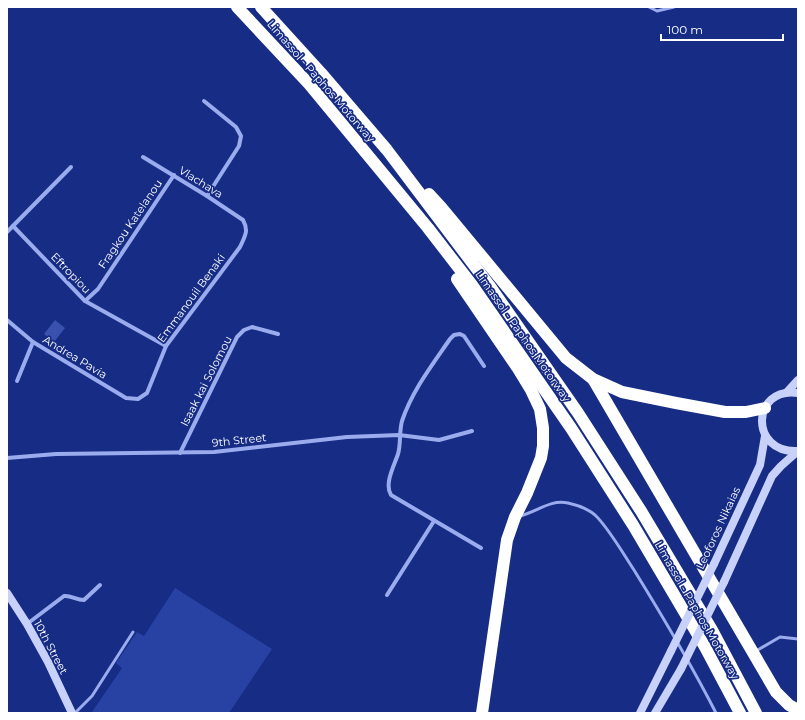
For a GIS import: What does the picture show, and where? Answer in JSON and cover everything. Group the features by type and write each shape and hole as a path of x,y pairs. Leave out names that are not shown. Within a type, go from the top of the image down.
{"highway":[{"name":"Limassol - Paphos Motorway","path":"237,7 309,84 428,228 472,285 571,428 633,525 705,647 740,713"},
{"name":"Limassol - Paphos Motorway","path":"261,7 322,73 387,150 489,284 578,413 641,511 712,630 756,713"},
{"path":"387,150 441,207 566,358 593,380 622,392 676,404 724,412 746,412 765,408"},
{"path":"378,167 461,284 517,367 531,390 540,409 543,428 541,458 527,493 515,517 507,540 482,713"},
{"path":"593,380 754,652 776,692 789,705 798,710"}],"main road":[{"path":"787,392 798,380"},
{"path":"765,408 770,401 778,395 787,392 798,393"},
{"name":"Leoforos Nikaias","path":"640,713 714,564 760,465 765,436 762,427 762,417 765,408"},
{"path":"765,436 778,449 788,452 798,451"},
{"path":"655,713 681,669 724,582 772,476 798,451"},
{"name":"10th Street","path":"7,595 27,624 48,662 73,713"}],"street":[{"path":"204,101 236,127 241,136 239,146 207,196"},
{"name":"Vlachava","path":"143,157 174,175 243,220 246,226"},
{"path":"7,232 71,167"},
{"name":"Fragkou Katelanou","path":"86,301 98,289 174,175"},
{"name":"Eftropiou","path":"14,226 86,301 166,346"},
{"name":"Emmanouil Benaki","path":"138,399 146,393 166,346 240,247 246,234 246,226"},
{"name":"Andrea Pavia","path":"7,320 33,342 126,398 138,399"},
{"name":"Isaak kai Solomou","path":"180,453 237,337 244,330 252,327 278,334"},
{"path":"481,548 391,495 388,491 399,449 399,435 402,421 420,384 450,339 454,335 460,334 464,336 484,366"},
{"path":"17,381 33,342"},
{"name":"9th Street","path":"7,458 56,454 214,452 347,437 399,435 439,440 472,431"},
{"path":"386,595 434,521"},
{"path":"27,624 64,596 69,595 79,600 84,600 100,585"}],"lane":[{"path":"649,7 657,11 674,7"},
{"path":"515,517 525,515 544,505 566,502 582,507 595,515 626,558 662,616 716,713"},
{"path":"73,713 92,696 133,632"},
{"path":"754,652 780,637 798,639"}],"shaded area":[{"path":"175,588 272,649 229,713 92,712 122,668 116,663 137,632 144,636"}],"building":[{"path":"55,320 65,328 54,342 44,334"}]}
